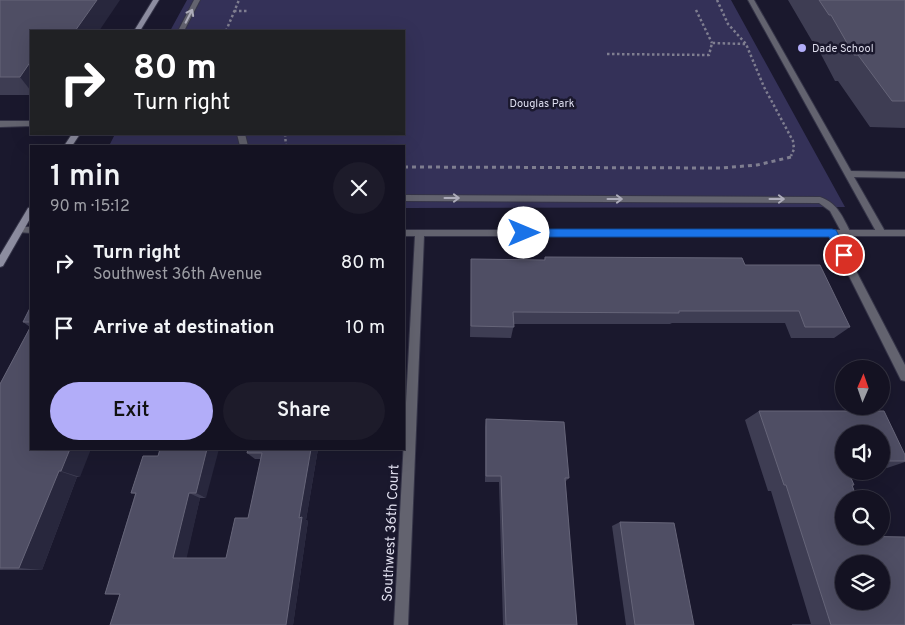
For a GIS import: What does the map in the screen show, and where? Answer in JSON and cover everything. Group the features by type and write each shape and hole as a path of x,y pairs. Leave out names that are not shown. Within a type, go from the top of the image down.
{"main road":[{"path":"138,30 156,0"},
{"path":"0,263 30,212"}],"street":[{"path":"182,30 197,0"},
{"path":"751,0 881,233"},
{"path":"0,124 30,124"},
{"path":"848,174 905,175"},
{"path":"405,198 820,200 828,202 832,206 846,233"},
{"path":"20,230 30,230"},
{"path":"405,233 905,233"},
{"name":"Southwest 36th Court","path":"401,625 420,233"},
{"path":"832,233 905,376"}],"path":[{"path":"226,30 239,0"},
{"path":"405,167 721,168 757,165 787,159 793,154 793,141 764,88 746,44 726,21 717,0"},
{"path":"234,10 247,11"},
{"path":"607,54 709,55 712,44 696,10"},
{"path":"712,44 746,44"}],"green space":[{"name":"Douglas Park","path":"187,0 731,0 845,207 405,208 405,145 110,145 114,135 405,135 405,30 171,30"}],"building":[{"path":"0,0 97,0 76,30 30,30 30,62 20,77 0,77"},
{"path":"819,0 905,0 905,101 892,101 858,55 854,55 831,15 829,15"},
{"path":"545,257 742,258 745,265 820,265 850,327 805,327 799,311 679,311 679,313 513,312 514,327 471,326 471,259 545,260"},
{"path":"30,308 30,322 23,322"},
{"path":"30,328 30,450 70,450 19,568 0,568 0,384"},
{"path":"759,411 835,411 835,415 886,415 905,455 905,461 890,461 890,425 835,425 835,480 852,480 854,485 852,485 854,490 835,490 835,545 890,545 890,537 905,537 905,625 831,625 786,485 784,485"},
{"path":"486,419 564,422 569,478 565,478 577,625 506,625 501,476 486,476"},
{"path":"160,450 207,450 196,493 189,493 173,558 226,558 235,518 248,518 262,453 247,453 248,450 311,450 299,518 302,517 286,625 110,625 120,594 105,594 136,493 131,493 143,456 158,456"},
{"path":"620,522 674,523 694,625 635,625"}],"place":[{"name":"Dade School","path":"802,48"}],"route":[{"path":"524,233 832,233 844,255"}]}
